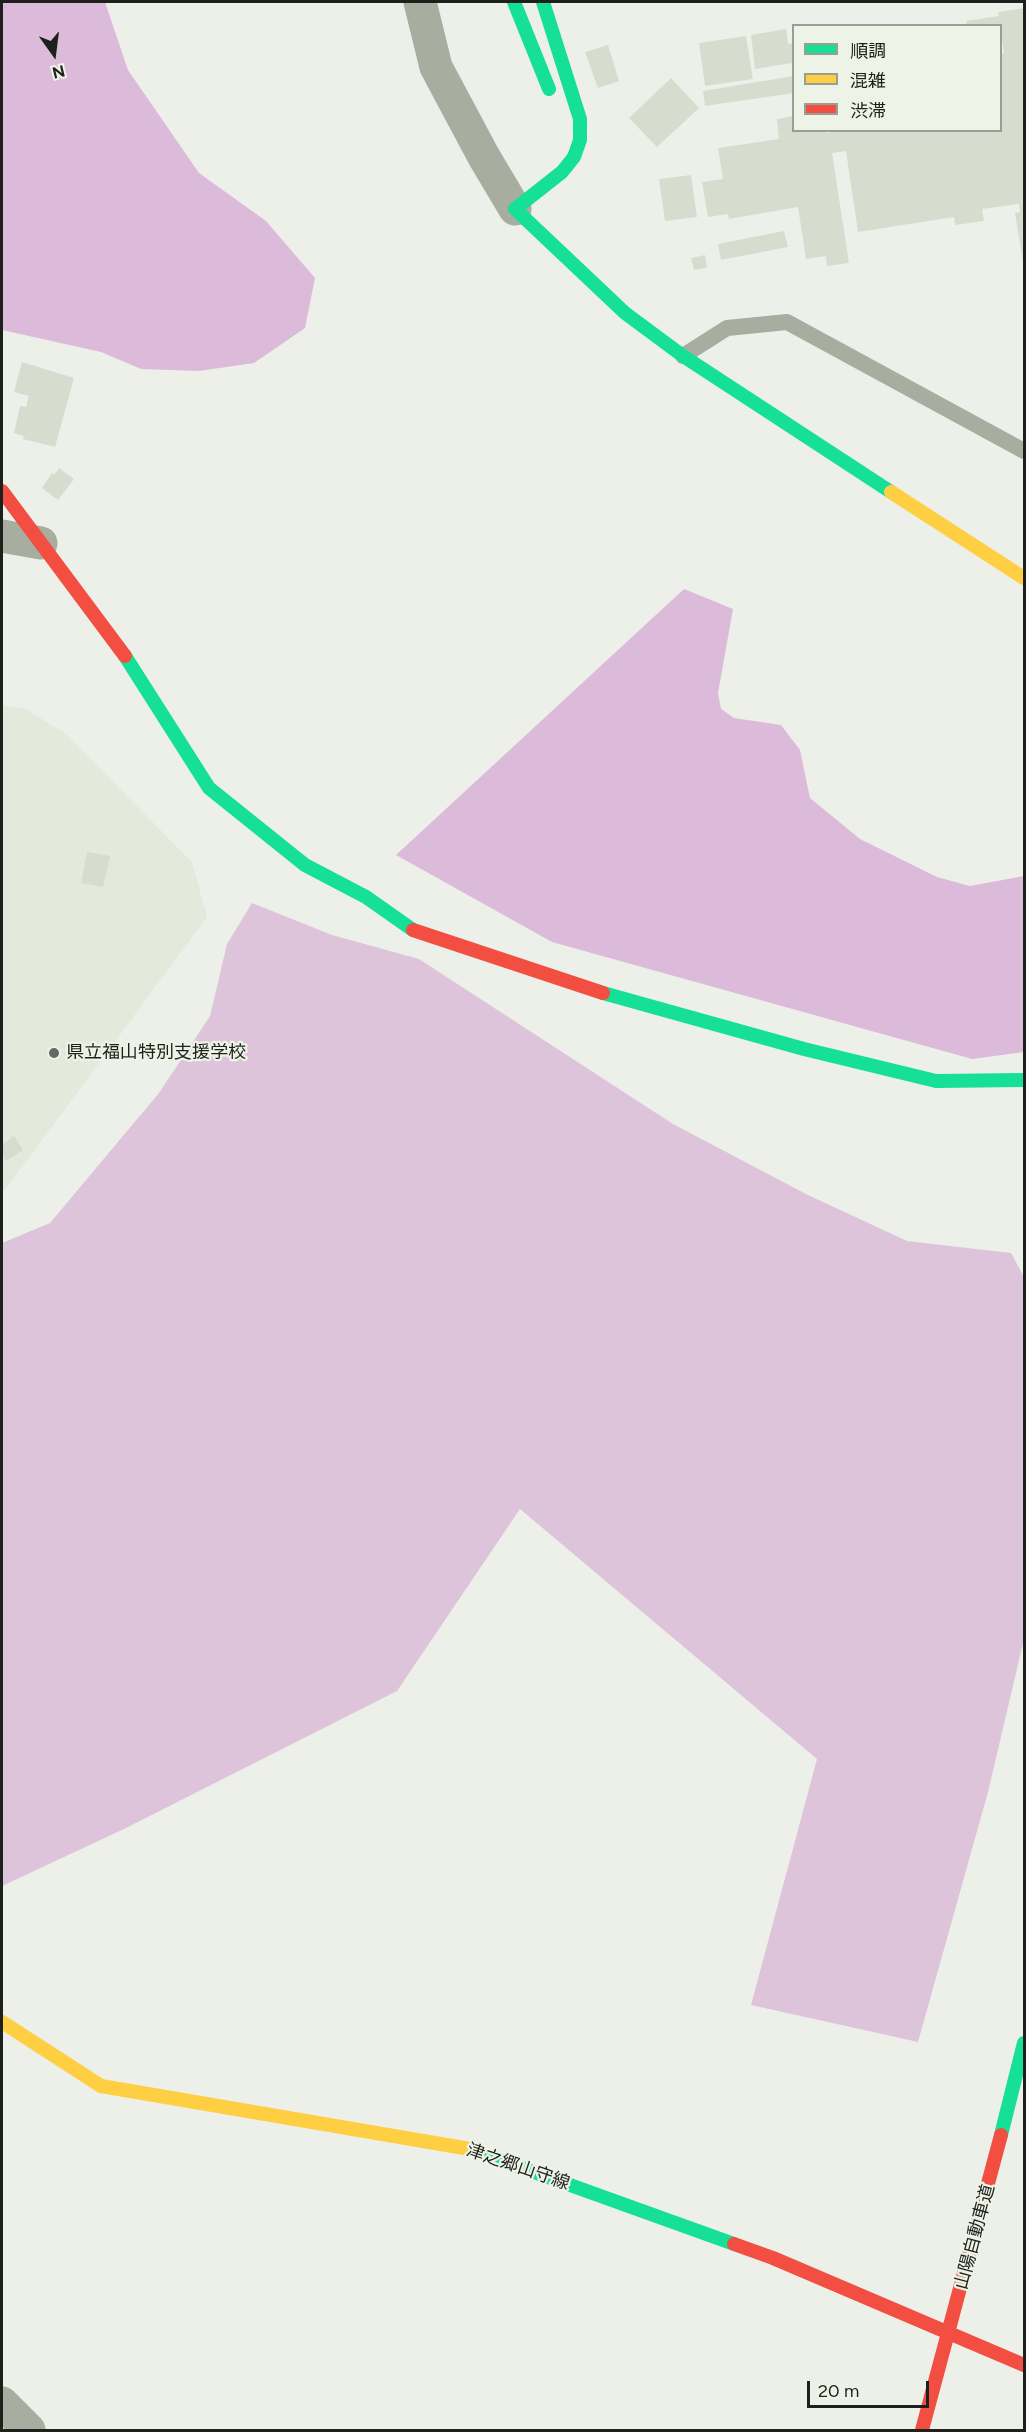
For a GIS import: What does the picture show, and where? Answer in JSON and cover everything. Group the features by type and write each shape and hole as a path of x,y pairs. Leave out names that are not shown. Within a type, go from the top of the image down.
{"main road":[{"path":"514,2 552,97"},
{"path":"515,209 562,172 574,157 580,140 580,120 543,2"},
{"path":"515,209 552,172 561,150"},
{"path":"515,209 625,313 683,356 1024,578"},
{"path":"2,491 123,653 209,788 305,865 366,897 409,929 614,996 804,1049 936,1081 1024,1080"},
{"name":"津之郷山守線","path":"2,2022 101,2086 478,2150 773,2258 1024,2365"},
{"name":"山陽自動車道","path":"922,2430 980,2220 1024,2043"}],"street":[{"path":"420,2 436,67 484,157 515,209"},
{"path":"2,536 41,543"},
{"path":"2,2403 29,2430"}],"lane":[{"path":"683,356 727,328 787,322 1024,451"}],"shaded area":[{"path":"2,2 105,2 128,70 199,173 266,221 315,278 305,328 254,363 199,371 141,369 101,352 2,330"},
{"path":"684,589 733,609 718,693 721,709 734,718 781,725 800,750 810,798 860,839 937,877 970,886 1024,876 1024,1052 972,1059 552,942 396,855"},
{"name":"県立福山特別支援学校","path":"2,705 24,708 66,734 192,862 207,917 6,1189 2,1190"},
{"path":"252,903 332,935 419,959 673,1124 808,1195 907,1241 1011,1253 1024,1277 1024,1639 988,1792 918,2042 751,2005 817,1759 520,1509 397,1691 124,1829 2,1886 2,1243 50,1223 159,1093 210,1016 227,944"}],"building":[{"path":"1024,8 1024,269 1015,213 1020,212 1019,204 982,209 984,221 955,225 954,217 858,232 846,151 832,153 849,263 827,266 826,256 806,259 798,207 729,219 728,214 708,217 702,182 723,179 718,148 779,139 777,119 792,116 792,132 1002,132 1002,54 1004,53 1002,24 967,24 966,21 999,16 998,12"},
{"path":"786,29 788,44 792,43 792,66 791,63 755,69 751,35"},
{"path":"746,36 753,79 705,86 699,43"},
{"path":"608,45 619,81 598,88 585,52"},
{"path":"792,76 792,93 705,106 703,91"},
{"path":"671,78 699,108 657,147 629,118"},
{"path":"691,175 697,217 665,221 659,179"},
{"path":"784,231 788,247 721,260 718,244"},
{"path":"705,255 707,268 694,270 691,258"},
{"path":"22,362 74,378 55,447 23,439 24,436 14,433 20,406 26,407 29,396 14,392"},
{"path":"59,468 74,479 58,500 42,488 52,473 54,475"},
{"path":"87,852 110,856 103,887 81,883"},
{"path":"14,1136 23,1150 6,1161 2,1154 2,1145"}],"traffic: fast":[{"path":"514,2 549,89"},
{"path":"515,209 562,172 574,157 580,140 580,119 543,2"},
{"path":"515,209 625,313 683,356 891,492"},
{"path":"125,656 209,788 305,865 366,897 413,930"},
{"path":"603,993 804,1049 936,1081 1024,1080"},
{"path":"1001,2135 1024,2043"},
{"path":"470,2149 734,2244"}],"traffic: slow":[{"path":"891,492 1024,578"},
{"path":"2,2022 101,2086 470,2149"}],"traffic: jam":[{"path":"2,491 125,656"},
{"path":"413,930 603,993"},
{"path":"922,2430 1001,2135"},
{"path":"734,2244 773,2258 1024,2365"}],"place":[{"name":"県立福山特別支援学校","path":"54,1053"}]}
